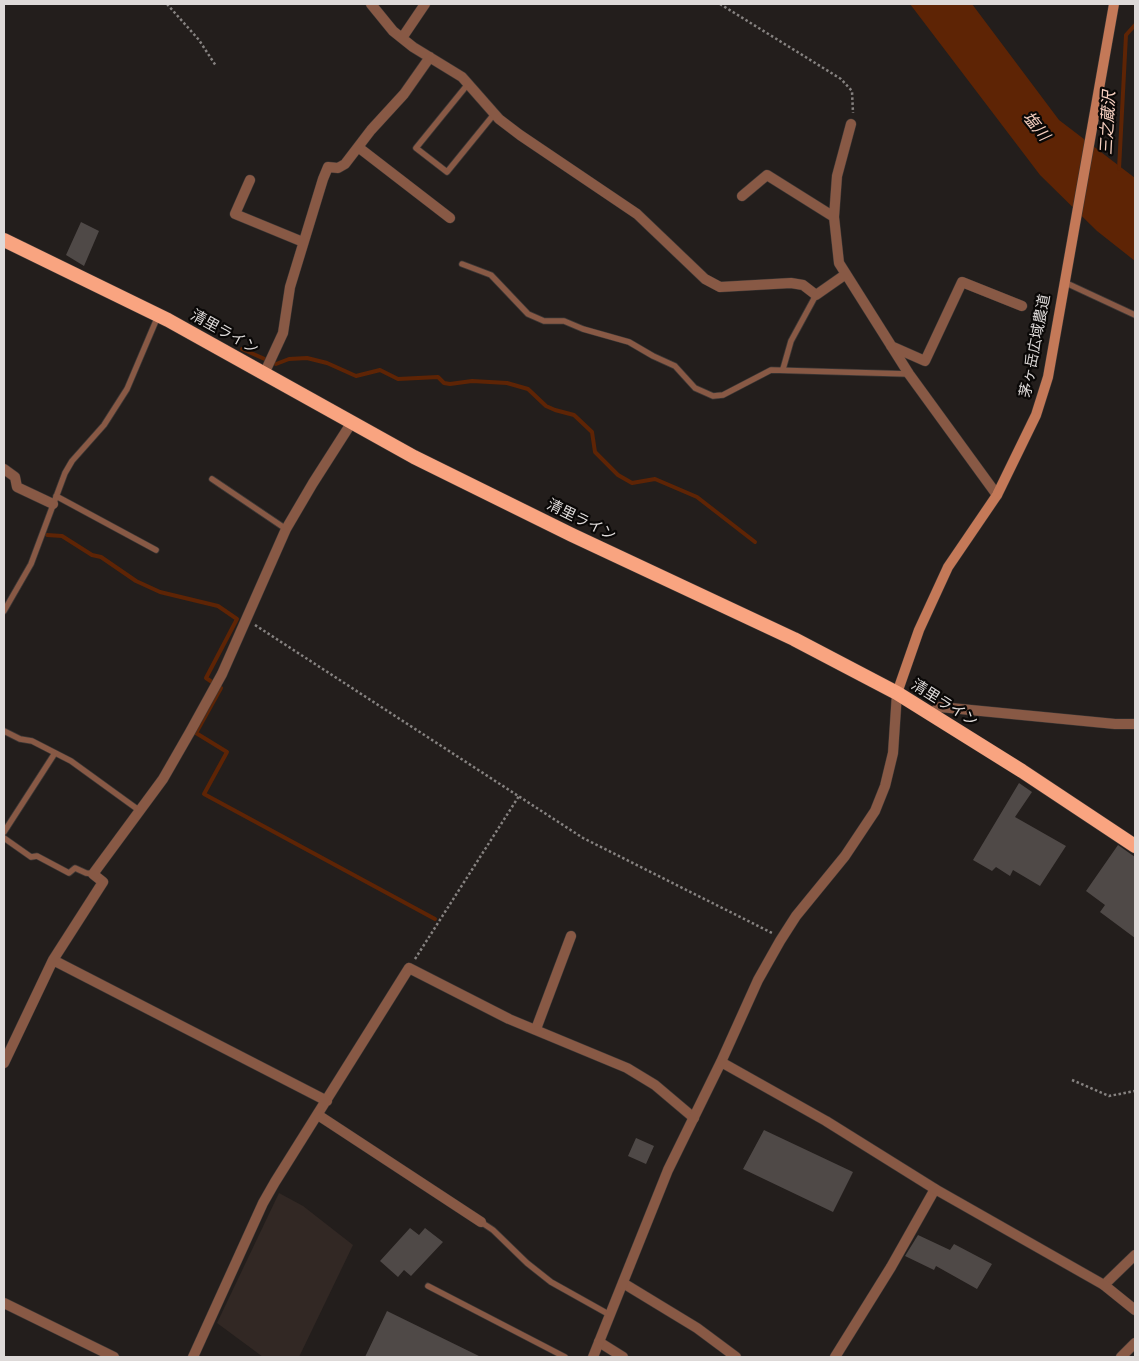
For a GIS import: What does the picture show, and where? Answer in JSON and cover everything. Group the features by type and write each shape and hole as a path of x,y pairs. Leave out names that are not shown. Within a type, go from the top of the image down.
{"highway":[{"name":"清里ライン","path":"4,240 158,315 414,457 794,638 897,693 1135,846"}],"main road":[{"name":"茅ヶ岳広域農道","path":"897,693 919,630 948,567 997,495 1036,415 1048,377 1114,4"}],"street":[{"path":"372,4 393,31 462,78 495,113 520,135 637,214 705,280 720,287 791,282 802,285 816,295 846,274"},
{"path":"402,38 425,4"},
{"path":"264,374 283,333 290,287 328,167 338,168 345,164 371,130 404,94 430,58"},
{"path":"851,124 837,176 834,217 840,263 909,374 997,495"},
{"path":"358,147 450,218"},
{"path":"742,196 767,175 834,217"},
{"path":"250,180 235,214 303,242"},
{"path":"891,346 925,361 962,282 1022,306"},
{"path":"4,1063 53,960 103,882 93,874 163,779 190,732 222,674 286,529 352,422"},
{"path":"4,469 15,477 17,487 55,500"},
{"path":"593,1357 668,1170 721,1062 758,980 796,916 860,836 875,811 885,786 893,754 897,693"},
{"path":"930,714 940,707 1115,724 1135,724"},
{"path":"536,1029 570,936"},
{"path":"53,960 327,1101"},
{"path":"193,1357 263,1203 409,968 509,1019 627,1068 654,1085 694,1118"},
{"path":"721,1062 826,1121 935,1189 1104,1285 1135,1310"},
{"path":"318,1115 481,1222"},
{"path":"835,1357 935,1189"},
{"path":"1104,1285 1135,1256"},
{"path":"623,1283 697,1328 736,1357"},
{"path":"4,1303 114,1357"},
{"path":"599,1342 623,1357"},
{"path":"1121,1357 1135,1342"}],"lane":[{"path":"468,84 416,148 447,172 495,113"},
{"path":"462,264 491,275 528,314 544,322 564,321 583,329 629,342 675,366 695,388 713,396 723,395 772,370 909,374"},
{"path":"1065,278 1135,315"},
{"path":"783,369 791,341 816,295"},
{"path":"4,611 31,564 65,473 72,461 104,425 127,389 158,315"},
{"path":"212,479 286,529"},
{"path":"55,500 156,550"},
{"path":"4,731 20,739 32,741 71,761 140,811"},
{"path":"4,832 55,753"},
{"path":"4,838 32,857 37,856 69,873 75,868 93,874"},
{"path":"481,1222 494,1230 526,1263 551,1282 610,1315"},
{"path":"428,1286 565,1357"}],"path":[{"path":"167,4 199,40 216,66"},
{"path":"720,4 841,79 852,91 854,116 851,124"},
{"path":"245,619 582,838 782,938"},
{"path":"409,968 519,796"},
{"path":"1072,1080 1108,1096 1135,1091"}],"shaded area":[{"path":"279,1193 303,1206 353,1245 299,1357 263,1357 217,1323"}],"water":[{"name":"塩川","path":"910,4 972,4 1059,120 1135,178 1135,261 1097,231 1040,175"}],"building":[{"path":"81,222 99,231 84,266 66,255"},
{"path":"1019,783 1032,792 1015,817 1066,846 1040,886 1013,870 1010,876 996,867 992,871 973,860"},
{"path":"1118,845 1135,857 1135,938 1100,912 1105,905 1086,891"},
{"path":"764,1130 853,1172 833,1212 743,1169"},
{"path":"636,1138 654,1146 646,1164 628,1156"},
{"path":"410,1228 419,1235 425,1228 443,1242 411,1276 404,1270 398,1277 380,1261"},
{"path":"918,1235 950,1250 954,1244 992,1264 977,1289 936,1266 934,1270 905,1256"},
{"path":"387,1311 481,1357 365,1357"}],"waterway":[{"name":"三之蔵沢","path":"1119,169 1126,35 1135,25"},
{"path":"242,349 276,364 289,359 307,358 327,363 356,376 380,370 398,379 438,377 444,383 450,384 472,381 507,383 528,389 546,406 574,415 592,432 595,452 618,475 632,483 655,479 697,497 755,542"},
{"path":"47,535 62,536 92,555 101,557 136,581 160,592 218,606 237,619 206,678 221,688 196,733 227,752 204,794 435,919"}]}
